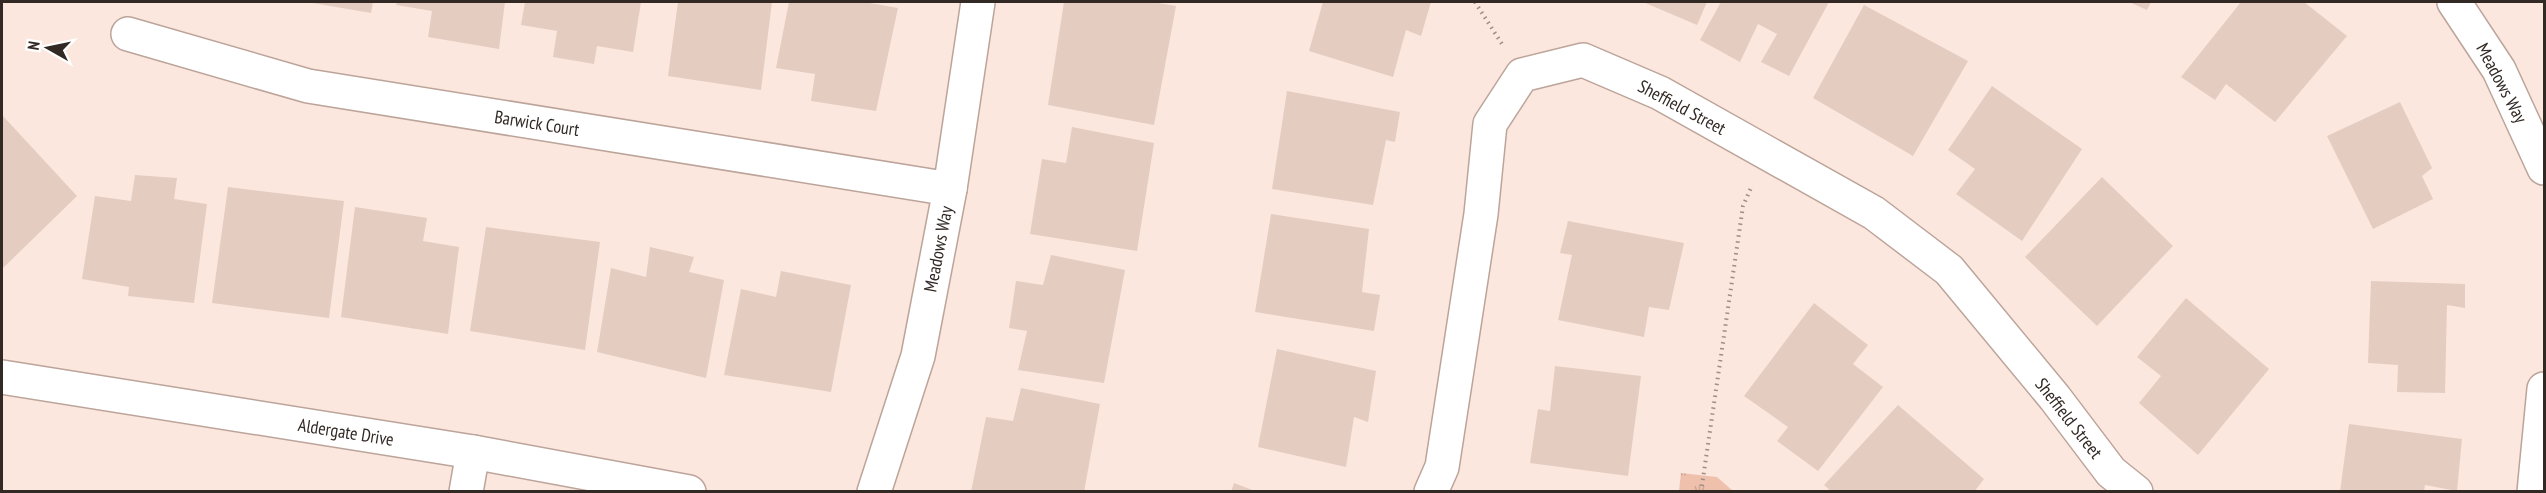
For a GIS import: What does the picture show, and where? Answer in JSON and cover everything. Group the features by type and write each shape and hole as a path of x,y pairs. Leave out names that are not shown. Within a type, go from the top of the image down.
{"street":[{"name":"Meadows Way","path":"874,492 918,356 950,189 978,2"},
{"name":"Meadows Way","path":"2454,2 2499,70 2544,168"},
{"name":"Barwick Court","path":"128,34 308,86 950,189"},
{"name":"Sheffield Street","path":"1522,75 1583,60 1660,93 1874,213 1949,270 2055,398 2111,472 2136,492"},
{"path":"1431,492 1442,467 1481,214 1490,124 1522,75"},
{"name":"Aldergate Drive","path":"2,377 473,452 689,492"},
{"path":"2534,492 2544,388"},
{"path":"466,492 473,452"}],"path":[{"path":"1475,2 1522,75"},
{"path":"1701,492 1743,206 1766,153"}],"green space":[{"path":"1681,473 1717,477 1733,491 1679,491"}],"building":[{"path":"307,2 373,2 371,13"},
{"path":"397,2 505,2 499,49 428,37 432,11 396,5"},
{"path":"525,2 641,2 633,52 597,46 594,64 553,57 557,31 521,25"},
{"path":"678,2 772,2 761,90 668,76"},
{"path":"789,2 864,2 898,8 876,111 811,101 815,74 776,68"},
{"path":"1064,2 1152,2 1176,6 1154,125 1048,105"},
{"path":"1323,2 1431,2 1421,36 1406,30 1393,77 1309,51"},
{"path":"1643,2 1707,2 1697,25"},
{"path":"1721,2 1829,2 1789,76 1761,62 1777,34 1758,24 1740,62 1700,40"},
{"path":"2129,2 2151,2 2147,10"},
{"path":"2241,2 2304,2 2347,36 2275,122 2226,84 2215,100 2181,77"},
{"path":"1864,5 1968,61 1913,156 1813,98"},
{"path":"1992,86 2082,149 2022,241 1956,194 1975,169 1948,150"},
{"path":"1287,91 1400,112 1395,142 1386,140 1373,205 1272,189"},
{"path":"2400,102 2432,168 2422,176 2433,199 2373,229 2327,136"},
{"path":"2,115 77,196 2,269"},
{"path":"1072,127 1154,143 1137,251 1030,234 1042,159 1066,163"},
{"path":"135,175 177,178 174,199 207,204 194,303 128,296 129,287 82,279 95,196 131,201"},
{"path":"2102,177 2173,246 2097,326 2025,257"},
{"path":"228,187 344,201 329,318 212,303"},
{"path":"355,207 427,218 423,241 459,247 448,334 341,317"},
{"path":"1271,214 1369,229 1362,292 1380,295 1374,331 1255,312"},
{"path":"1568,221 1684,243 1669,310 1649,307 1644,337 1558,320 1572,255 1560,253"},
{"path":"486,227 600,242 585,350 470,331"},
{"path":"650,247 694,257 689,272 724,280 706,378 597,352 611,268 646,277"},
{"path":"1051,255 1125,270 1104,383 1018,370 1027,331 1009,328 1016,281 1043,285"},
{"path":"781,271 851,285 831,392 724,375 741,289 776,297"},
{"path":"2371,281 2465,284 2465,308 2447,305 2445,393 2397,392 2398,365 2368,363"},
{"path":"2186,298 2269,369 2198,455 2139,403 2161,376 2137,357"},
{"path":"1814,303 1868,345 1853,364 1883,387 1818,471 1777,441 1788,427 1744,396"},
{"path":"1277,349 1376,371 1368,422 1354,417 1346,467 1258,447"},
{"path":"1555,366 1641,376 1628,476 1530,463 1538,409 1550,411"},
{"path":"1021,388 1100,404 1084,492 971,492 986,417 1013,421"},
{"path":"1898,405 1984,479 1974,492 1832,492 1824,485"},
{"path":"2349,424 2462,439 2457,491 2425,485 2424,492 2340,492"},
{"path":"1234,483 1255,491 1255,492 1231,492"}]}
